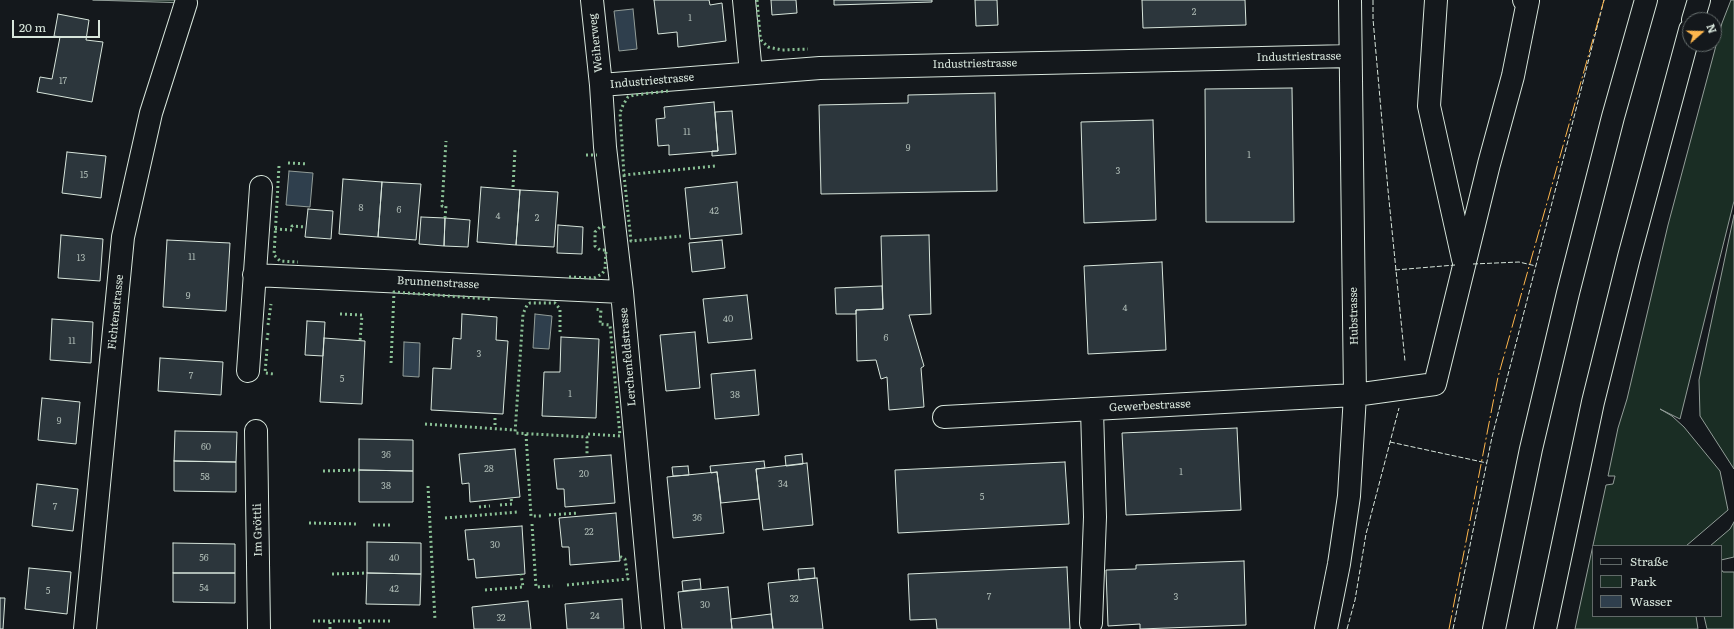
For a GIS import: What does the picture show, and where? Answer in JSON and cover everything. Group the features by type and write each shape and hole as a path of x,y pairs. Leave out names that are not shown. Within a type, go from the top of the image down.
{"main road":[{"name":"Weiherweg","path":"592,0 601,85"},
{"path":"744,0 751,73"},
{"name":"Hubstrasse","path":"1326,629 1339,564 1349,496 1355,395 1350,0"},
{"path":"1436,0 1429,106 1464,264"},
{"path":"1464,264 1513,76 1526,0"},
{"path":"1494,629 1531,449 1568,293 1613,117 1646,0"},
{"path":"1695,12 1699,0"},
{"name":"Fichtenstrasse","path":"85,629 123,237 151,113 186,3"},
{"path":"1545,629 1595,394 1636,227 1684,52"},
{"name":"Industriestrasse","path":"601,85 820,68 1350,56"},
{"name":"Lerchenfeldstrasse","path":"601,85 605,147 622,292 653,629"},
{"path":"248,371 261,187"},
{"name":"Gewerbestrasse","path":"944,417 1355,395 1435,384 1464,264"},
{"name":"Brunnenstrasse","path":"254,275 622,292"},
{"path":"1091,623 1096,517 1092,409"},
{"name":"Im Gröttli","path":"256,431 259,629"}],"green space":[{"path":"93,0 187,0 186,3"},
{"path":"1731,0 1734,0 1734,201 1680,419 1660,409 1672,416 1684,427 1720,471 1728,510 1687,545 1593,545 1606,485 1613,484 1615,476 1608,476 1618,428 1627,399 1668,225 1714,52 1722,52 1722,23"},
{"path":"1734,215 1734,469 1700,416 1699,380"},
{"path":"1734,522 1734,557 1722,560 1722,545 1711,545 1730,529"},
{"path":"1592,550 1592,617 1696,617 1698,629 1575,629"},
{"path":"1722,570 1723,572 1734,572 1734,629 1707,629 1704,617 1722,617"}],"water":[{"path":"633,9 637,49 619,51 614,11"},
{"path":"289,171 313,173 310,207 286,205"},
{"path":"535,314 552,316 549,349 533,348"},
{"path":"404,342 420,343 419,377 403,376"}],"building":[{"path":"654,0 709,0 710,5 722,3 726,41 678,47 677,32 658,34"},
{"path":"771,0 796,0 797,13 772,15"},
{"path":"834,0 932,0 932,2 834,5"},
{"path":"975,0 997,0 998,25 976,26"},
{"path":"1142,0 1245,0 1246,25 1143,28"},
{"path":"58,14 89,20 86,40 103,42 92,102 37,92 40,77 52,79 60,37 54,36"},
{"path":"1292,88 1294,222 1206,222 1205,89"},
{"path":"995,93 997,191 821,194 819,105 908,103 908,95"},
{"path":"714,102 718,151 669,155 669,145 658,146 656,119 665,118 664,107"},
{"path":"732,111 736,154 712,156 712,151 718,151 715,112"},
{"path":"1153,120 1156,220 1084,223 1081,122"},
{"path":"67,152 106,156 101,198 62,193"},
{"path":"343,179 382,182 378,237 339,234"},
{"path":"382,182 421,184 416,240 378,237"},
{"path":"737,182 742,234 690,239 685,188"},
{"path":"481,187 520,190 516,245 477,242"},
{"path":"520,190 558,192 554,247 516,245"},
{"path":"308,209 333,211 331,239 305,237"},
{"path":"421,217 445,218 444,246 419,244"},
{"path":"445,218 470,220 468,247 444,246"},
{"path":"558,225 583,227 582,254 557,253"},
{"path":"61,235 103,239 100,281 58,278"},
{"path":"929,235 931,314 909,315 924,366 921,368 924,407 889,410 887,377 881,379 876,360 857,361 856,310 883,309 881,236"},
{"path":"167,240 230,243 226,311 163,307"},
{"path":"722,240 725,268 692,272 689,243"},
{"path":"1162,262 1166,350 1088,354 1084,266"},
{"path":"882,286 883,309 856,310 856,314 836,314 835,288"},
{"path":"747,295 752,339 708,343 703,299"},
{"path":"462,314 497,317 496,340 508,341 503,414 431,410 433,368 451,369 453,338 461,339"},
{"path":"52,319 93,322 91,363 50,360"},
{"path":"307,321 325,322 323,356 305,355"},
{"path":"695,332 700,388 666,391 660,335"},
{"path":"561,337 599,339 596,418 542,416 544,372 560,372"},
{"path":"324,338 365,341 362,404 320,402"},
{"path":"160,358 223,362 221,395 158,391"},
{"path":"755,370 759,415 715,419 711,374"},
{"path":"42,398 80,402 76,444 38,440"},
{"path":"1237,428 1241,510 1126,515 1122,433"},
{"path":"175,431 237,432 236,462 174,461"},
{"path":"359,439 413,440 413,471 359,470"},
{"path":"515,449 520,497 470,502 469,483 462,484 459,454"},
{"path":"802,454 803,464 786,466 785,456"},
{"path":"611,455 615,503 565,507 564,489 557,489 554,459"},
{"path":"174,461 236,462 236,492 174,491"},
{"path":"764,461 765,468 756,469 759,499 721,503 717,472 711,473 710,466"},
{"path":"1065,462 1069,524 898,533 895,470"},
{"path":"807,463 813,525 763,530 756,469"},
{"path":"688,466 689,475 673,476 672,467"},
{"path":"359,470 413,471 413,502 359,502"},
{"path":"717,472 724,533 673,538 667,477"},
{"path":"37,484 78,489 73,531 32,526"},
{"path":"616,513 620,561 570,565 569,547 562,547 559,518"},
{"path":"522,526 525,574 476,578 474,559 468,560 465,530"},
{"path":"367,542 421,543 421,574 367,573"},
{"path":"173,543 235,544 235,573 173,573"},
{"path":"1244,561 1246,625 1140,629 1140,624 1108,626 1106,570 1136,569 1136,565"},
{"path":"1067,567 1070,629 937,629 936,619 910,620 908,574"},
{"path":"29,568 71,572 67,614 25,609"},
{"path":"814,568 815,578 799,580 798,569"},
{"path":"173,573 235,573 235,603 173,602"},
{"path":"367,573 421,574 420,605 366,604"},
{"path":"817,578 823,629 773,629 768,583"},
{"path":"700,579 701,589 683,591 682,581"},
{"path":"728,587 732,629 682,629 678,592"},
{"path":"0,598 5,598 3,629 0,629"},
{"path":"622,599 624,629 567,629 565,604"},
{"path":"528,601 531,629 474,629 472,607"},
{"path":"771,614 773,629 732,629 731,619"}],"hedge":[{"path":"757,0 761,40 768,47 782,50 808,49"},
{"path":"668,91 634,95 628,97 623,105 620,113 624,175 715,166"},
{"path":"445,218 446,206 442,206 446,141"},
{"path":"513,187 515,150"},
{"path":"586,155 597,155"},
{"path":"288,163 308,164"},
{"path":"279,166 274,255 280,261 298,262"},
{"path":"624,175 631,241 681,236"},
{"path":"569,277 594,278 602,274 605,269 606,250 600,250 595,246 595,232 600,227 604,227 604,225"},
{"path":"275,229 292,230 292,226 306,227"},
{"path":"391,363 394,292 490,299"},
{"path":"560,332 560,309 555,303 530,303 527,305 523,314 515,433 587,437 587,456"},
{"path":"268,325 271,304"},
{"path":"588,434 620,436 610,325 600,324 601,310 595,309"},
{"path":"340,314 362,315 360,341"},
{"path":"267,340 268,333"},
{"path":"267,349 265,373 274,374"},
{"path":"495,418 495,428"},
{"path":"425,424 515,430"},
{"path":"526,434 531,516 541,516"},
{"path":"323,471 359,470"},
{"path":"428,486 435,620"},
{"path":"500,505 512,504 511,498"},
{"path":"479,507 490,506"},
{"path":"445,518 518,512"},
{"path":"549,515 578,513"},
{"path":"309,523 359,524"},
{"path":"532,524 536,587 553,586"},
{"path":"373,525 391,525"},
{"path":"567,585 628,579 625,559 619,556"},
{"path":"332,574 367,573"},
{"path":"485,590 523,587 521,574"},
{"path":"313,621 392,621"},
{"path":"330,621 330,629"},
{"path":"360,621 360,629"}],"fence":[{"path":"1373,0 1373,19 1388,190 1405,361"},
{"path":"1453,629 1492,437 1604,0"},
{"path":"1473,264 1519,262 1536,266"},
{"path":"1395,270 1455,265"},
{"path":"1347,629 1355,600 1366,534 1399,408"},
{"path":"1390,442 1487,463"}],"power":[{"path":"1449,629 1498,377 1604,0"}]}
